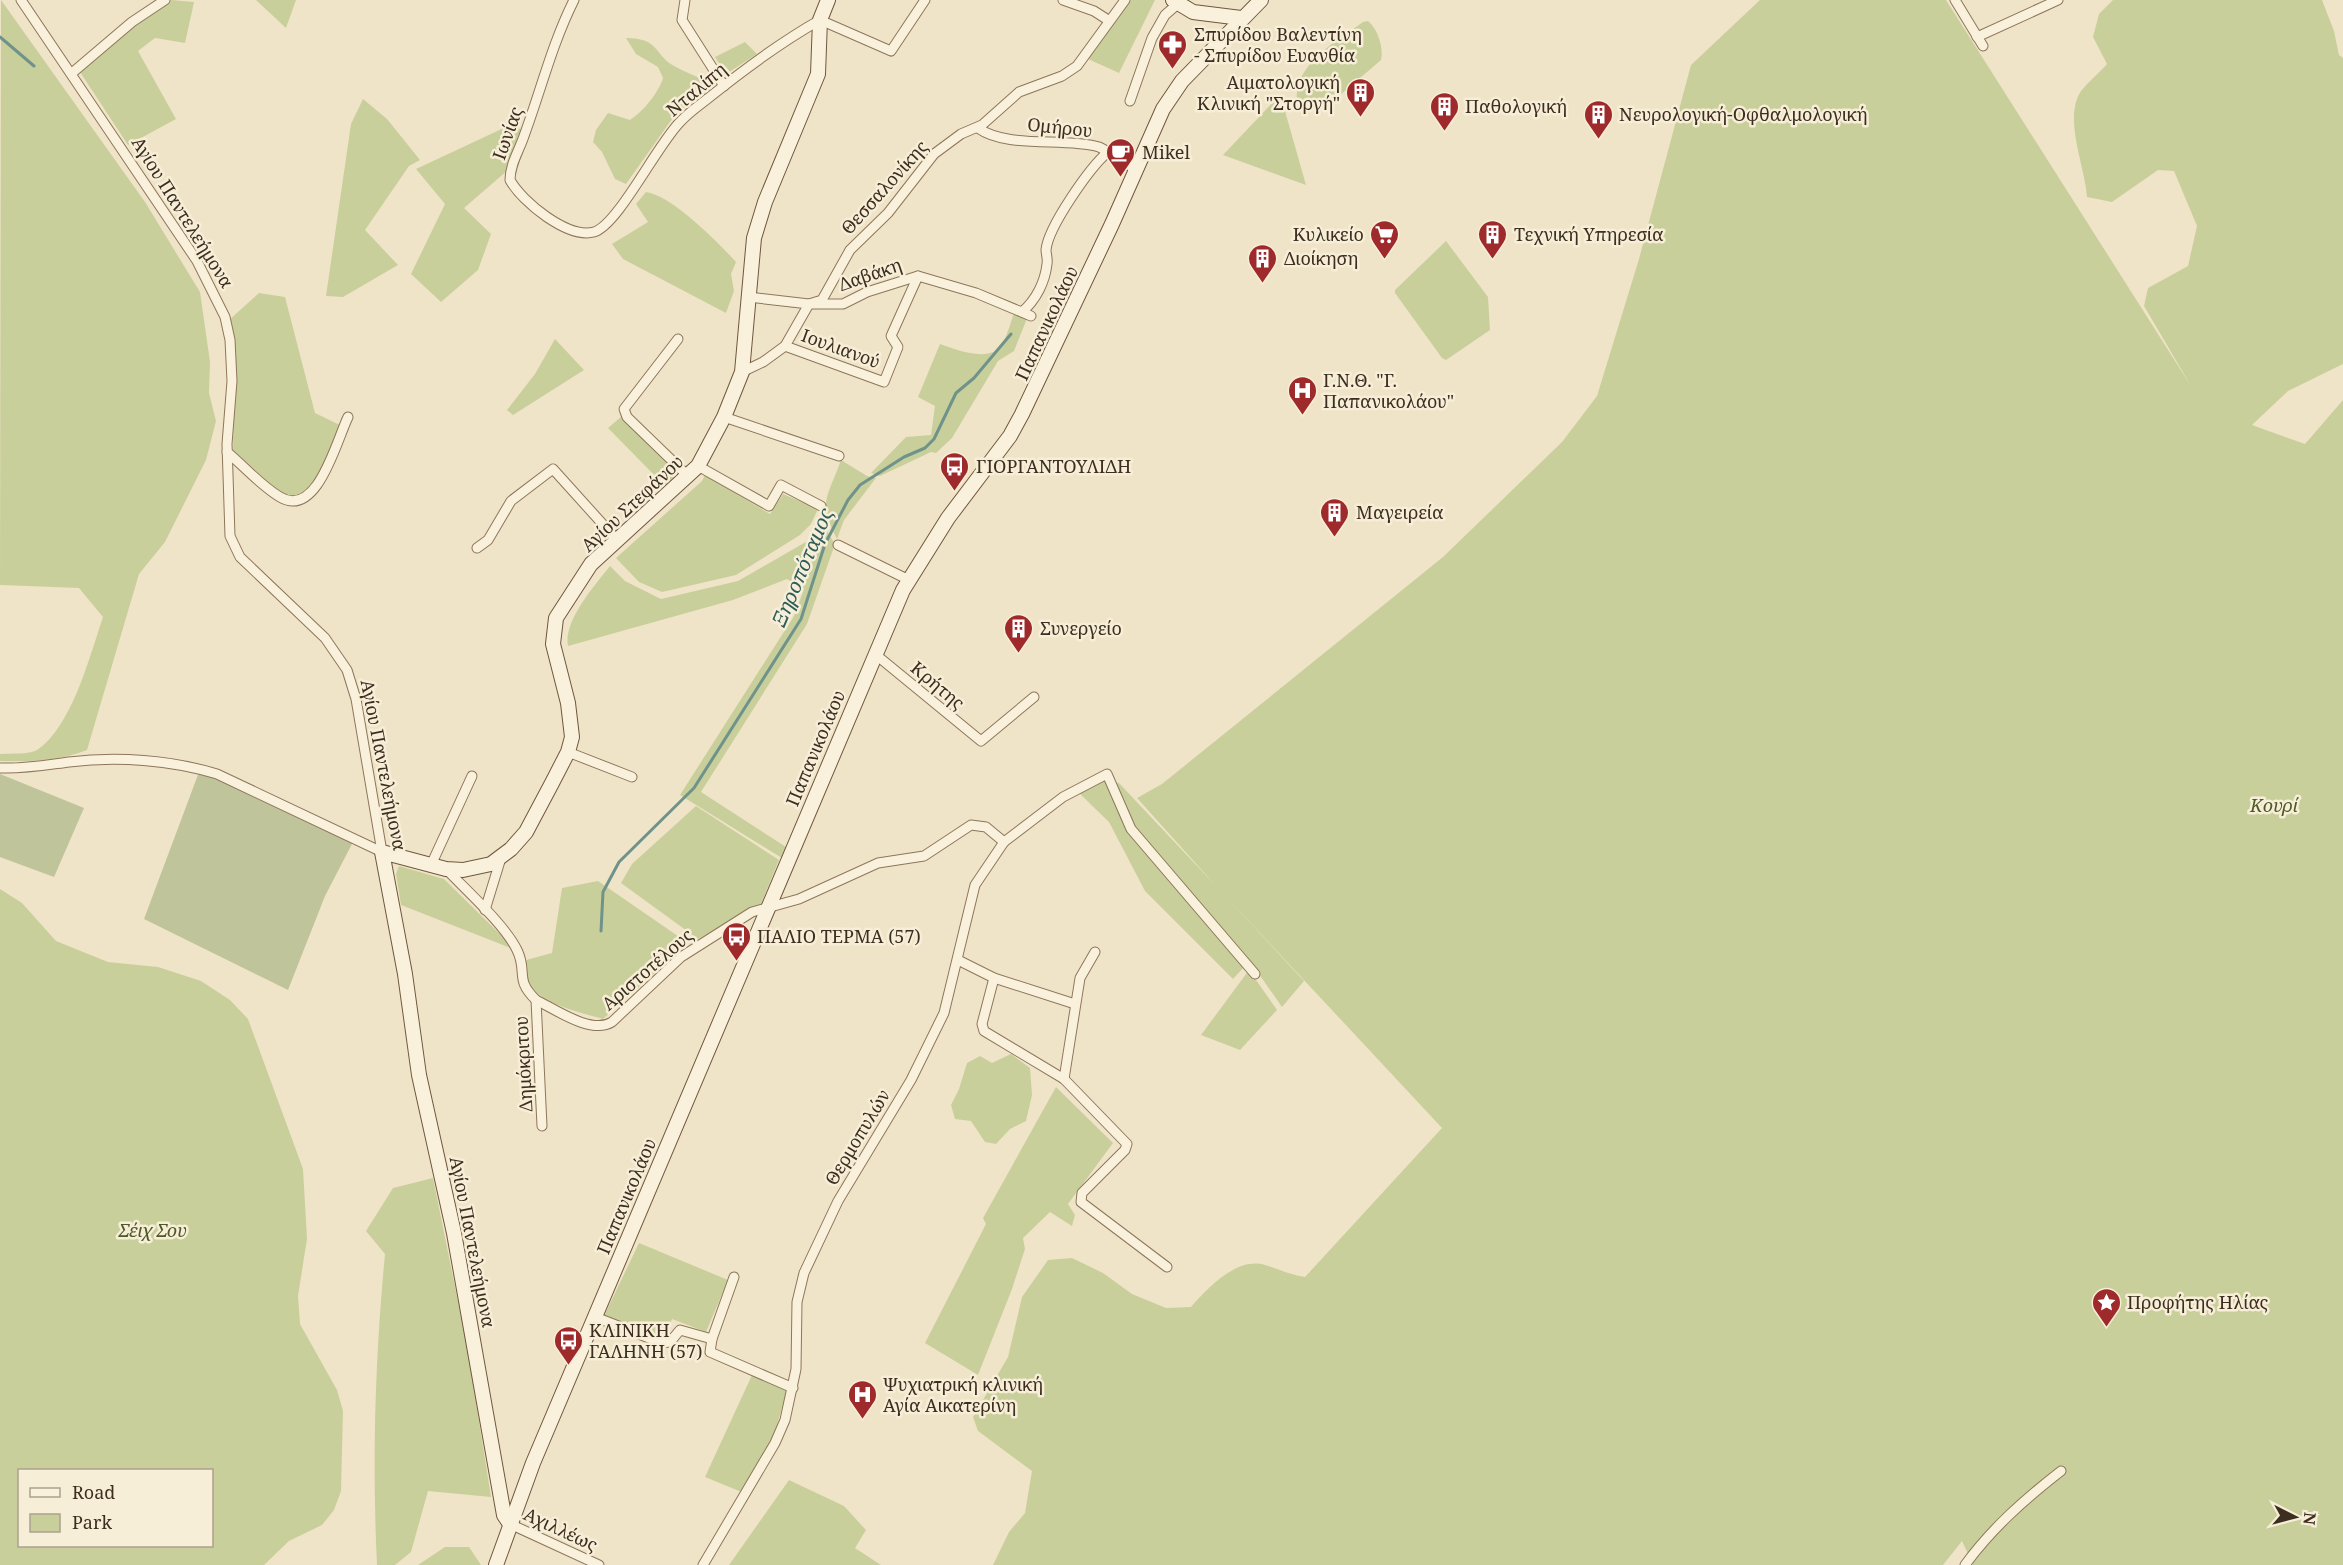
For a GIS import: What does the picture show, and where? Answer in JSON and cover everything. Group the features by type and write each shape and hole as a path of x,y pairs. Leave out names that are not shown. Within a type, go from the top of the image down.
{"street":[{"name":"Αγίου Παντελεήμονα","path":"21,0 197,261 225,316 230,340 232,381 227,452 228,527 240,557 331,645 350,678 405,974 419,1075 454,1233 504,1515 510,1524"},
{"path":"72,73 132,22 165,0"},
{"name":"Ιωνίας","path":"574,0 557,33 512,166 510,180 520,193 561,227 582,234 594,232"},
{"path":"685,0 681,20 724,86"},
{"name":"Αγίου Στεφάνου","path":"0,768 30,768 71,762 112,760 197,768 217,774 382,852 446,869 471,869 490,864 501,858 526,832 568,752 572,727 553,644 553,630 563,605 591,564 693,472 724,417 742,372 754,238 819,74 820,21 828,0"},
{"path":"820,21 891,51 925,0"},
{"path":"1063,0 1081,3 1108,20"},
{"name":"Θεσσαλονίκης","path":"742,372 763,362 785,346 809,304 822,300 849,250 888,213 934,154 961,134 978,128 1019,92 1062,76 1077,66 1108,20 1125,0"},
{"name":"Παπανικολάου","path":"496,1565 510,1524 595,1317 874,654 909,580 948,518 1018,422 1112,224 1157,120 1182,81 1261,0"},
{"path":"1955,0 1983,46"},
{"path":"1977,37 2058,0"},
{"path":"1130,101 1152,38 1176,1 1193,12 1242,18"},
{"name":"Νταλίπη","path":"594,232 614,219 648,163 680,122 786,39 820,21"},
{"name":"Ομήρου","path":"978,128 986,133 1002,137 1090,145 1108,152 1135,169"},
{"name":"Δαβάκη","path":"748,297 809,304 843,304 867,292 918,276 963,289 1027,314 1042,283 1047,265 1046,250 1056,224 1097,161 1108,152"},
{"name":"Ιουλιανού","path":"785,346 884,382 898,347 891,338 918,276"},
{"path":"678,339 624,409 627,417 693,472 769,506 781,485 821,506"},
{"path":"227,452 279,496 290,501 304,500 322,476 348,417"},
{"path":"724,417 839,456"},
{"path":"477,548 488,540 511,501 553,469 617,540"},
{"path":"838,545 909,580"},
{"name":"Κρήτης","path":"874,654 981,741 1034,697"},
{"path":"568,752 632,777"},
{"name":"Θερμοπυλών","path":"703,1565 775,1443 785,1420 793,1388 797,1302 806,1270 838,1201 911,1080 944,1013 975,885 1004,842 1063,797 1107,774 1131,829 1255,974"},
{"path":"431,865 472,776"},
{"name":"Αριστοτέλους","path":"536,1000 590,1025 607,1025 681,957 744,916 768,906 799,899 878,863 924,856 971,825 986,827 1004,842"},
{"path":"485,910 501,858"},
{"path":"446,869 485,910 517,949 524,987 536,1000"},
{"path":"1064,1079 1080,978 1095,952"},
{"path":"958,960 994,978 1075,1004"},
{"path":"994,978 982,1024 984,1031 1064,1079 1127,1145 1082,1193 1080,1199 1083,1205 1167,1267"},
{"name":"Δημόκριτου","path":"536,1000 542,1126"},
{"path":"734,1277 711,1339 710,1352 793,1388"},
{"path":"595,1317 662,1343 670,1342 680,1330 711,1339"},
{"path":"1965,1565 1980,1545 2023,1500 2061,1471"},
{"name":"Αχιλλέως","path":"510,1524 600,1565"}],"green space":[{"path":"1,0 145,202 200,292 210,362 209,393 216,421 206,460 165,542 139,574 87,750 55,759 22,761 0,761 0,754 34,752 60,725 86,670 103,617 79,588 0,585"},
{"path":"171,0 194,2 185,43 155,38 138,51 176,119 128,145 80,72 150,13"},
{"path":"256,0 296,0 286,28"},
{"path":"1131,0 1155,0 1119,73 1088,59"},
{"name":"Κουρί","path":"1760,0 1946,0 2191,386 2144,306 2148,288 2188,266 2197,226 2174,171 2158,170 2112,202 2087,197 2076,142 2074,115 2081,91 2107,64 2093,37 2099,14 2113,0 2322,0 2334,31 2339,55 2343,58 2343,364 2288,391 2252,425 2305,444 2343,400 2343,1565 1973,1565 1962,1541 1943,1565 993,1565 1009,1532 1025,1513 1032,1471 978,1431 973,1417 1008,1357 1022,1297 1048,1260 1072,1258 1103,1273 1132,1294 1166,1308 1191,1307 1214,1283 1244,1265 1254,1263 1265,1265 1305,1277 1442,1128 1219,889 1304,981 1282,1007 1254,967 1134,827 1117,784 1118,782 1216,886 1137,798 1162,784 1443,557 1562,442 1597,396 1639,259 1691,65"},
{"path":"1368,21 1375,29 1379,39 1382,50 1381,60 1332,102 1301,104 1297,102 1298,88 1309,65 1329,46 1363,22"},
{"path":"626,38 651,44 674,66 714,84 709,91 692,100 672,119 626,184 615,179 602,152 593,142 596,130 608,113 630,120 645,107 663,78 658,67 636,54"},
{"path":"745,42 757,54 726,74 715,57"},
{"path":"1278,97 1281,97 1306,185 1223,155"},
{"path":"363,99 387,119 420,160 409,166 365,230 398,265 343,297 326,296 351,124"},
{"path":"508,126 521,129 508,170 464,208 491,234 478,270 441,302 411,274 445,204 416,169"},
{"path":"646,192 668,201 681,210 736,262 731,274 734,291 726,313 623,259 612,244 648,222 636,204"},
{"path":"1446,241 1488,297 1490,330 1446,360 1442,358 1395,290"},
{"path":"259,293 285,297 315,413 342,426 321,472 306,491 297,495 281,491 233,450 235,345 229,320"},
{"path":"1015,310 1028,316 1014,351 998,361 952,438 936,453 931,452 880,476 871,473 906,437 931,435 935,406 918,397 940,344 974,354 991,353 1003,343"},
{"path":"555,339 584,370 513,415 507,410 535,374"},
{"path":"622,416 677,473 665,486 608,428"},
{"path":"841,460 867,476 876,478 844,520 837,539 826,508 829,492"},
{"path":"705,475 770,514 783,494 818,509 811,524 800,535 736,575 662,592 639,582 616,558 702,481"},
{"path":"820,520 835,544 807,624 701,792 786,847 782,858 680,795 794,616 804,589 787,579 733,600 568,646 568,636 575,615 610,566 625,581 661,599 738,581 811,539"},
{"path":"199,772 354,840 325,896 288,990 144,919"},
{"path":"0,774 84,808 54,877 0,857"},
{"path":"1105,777 1128,830 1246,965 1233,979 1145,891 1109,822 1077,791"},
{"path":"696,806 779,860 761,904 698,939 621,883 632,864"},
{"path":"399,866 444,879 516,950 401,905 396,874"},
{"path":"598,881 688,943 603,1019 560,1006 539,995 527,980 526,970 526,960 552,953 562,888"},
{"name":"Σέιχ Σου","path":"0,889 22,903 56,941 108,962 158,967 201,981 230,1000 248,1019 303,1169 307,1239 298,1296 300,1324 337,1390 343,1411 341,1491 334,1510 322,1525 289,1541 264,1565 0,1565"},
{"path":"1249,970 1277,1010 1240,1050 1201,1035"},
{"path":"1011,1054 1030,1068 1032,1095 1026,1121 1010,1129 996,1144 985,1142 971,1121 955,1119 951,1105 967,1063 980,1056 992,1063"},
{"path":"1056,1087 1113,1143 1068,1204 1075,1215 1072,1226 1050,1212 1023,1238 1025,1249 1012,1289 978,1375 925,1343 986,1224 983,1218"},
{"path":"433,1178 468,1351 491,1497 428,1491 411,1552 395,1565 377,1565 375,1410 385,1254 366,1231 393,1188"},
{"path":"639,1243 728,1280 706,1332 672,1319 664,1339 604,1316"},
{"path":"752,1375 787,1391 773,1438 744,1493 705,1477"},
{"path":"789,1480 844,1506 866,1530 855,1548 881,1565 729,1565"},
{"path":"445,1547 469,1547 481,1565 418,1565"}],"waterway":[{"path":"0,37 34,66"},
{"name":"Ξηροπόταμος","path":"601,931 603,892 619,862 694,788 801,619 825,544 848,500 860,485 904,457 925,448 934,439 956,393 974,378 1011,334"}],"place":[{"name":"Σπυρίδου Βαλεντίνη - Σπυρίδου Ευανθία","path":"1173,70"},
{"name":"Αιματολογική Κλινική \"Στοργή\"","path":"1361,118"},
{"name":"Παθολογική","path":"1444,132"},
{"name":"Νευρολογική-Οφθαλμολογική","path":"1598,140"},
{"name":"Mikel","path":"1121,178"},
{"name":"Κυλικείο","path":"1385,260"},
{"name":"Τεχνική Υπηρεσία","path":"1493,260"},
{"name":"Διοίκηση","path":"1263,284"},
{"name":"Γ.Ν.Θ. \"Γ. Παπανικολάου\"","path":"1302,416"},
{"name":"ΓΙΟΡΓΑΝΤΟΥΛΙΔΗ","path":"955,492"},
{"name":"Μαγειρεία","path":"1335,538"},
{"name":"Συνεργείο","path":"1019,654"},
{"name":"ΠΑΛΙΟ ΤΕΡΜΑ (57)","path":"736,962"},
{"name":"Προφήτης Ηλίας","path":"2106,1328"},
{"name":"ΚΛΙΝΙΚΗ ΓΑΛΗΝΗ (57)","path":"568,1366"},
{"name":"Ψυχιατρική κλινική Αγία Αικατερίνη","path":"862,1420"}]}
